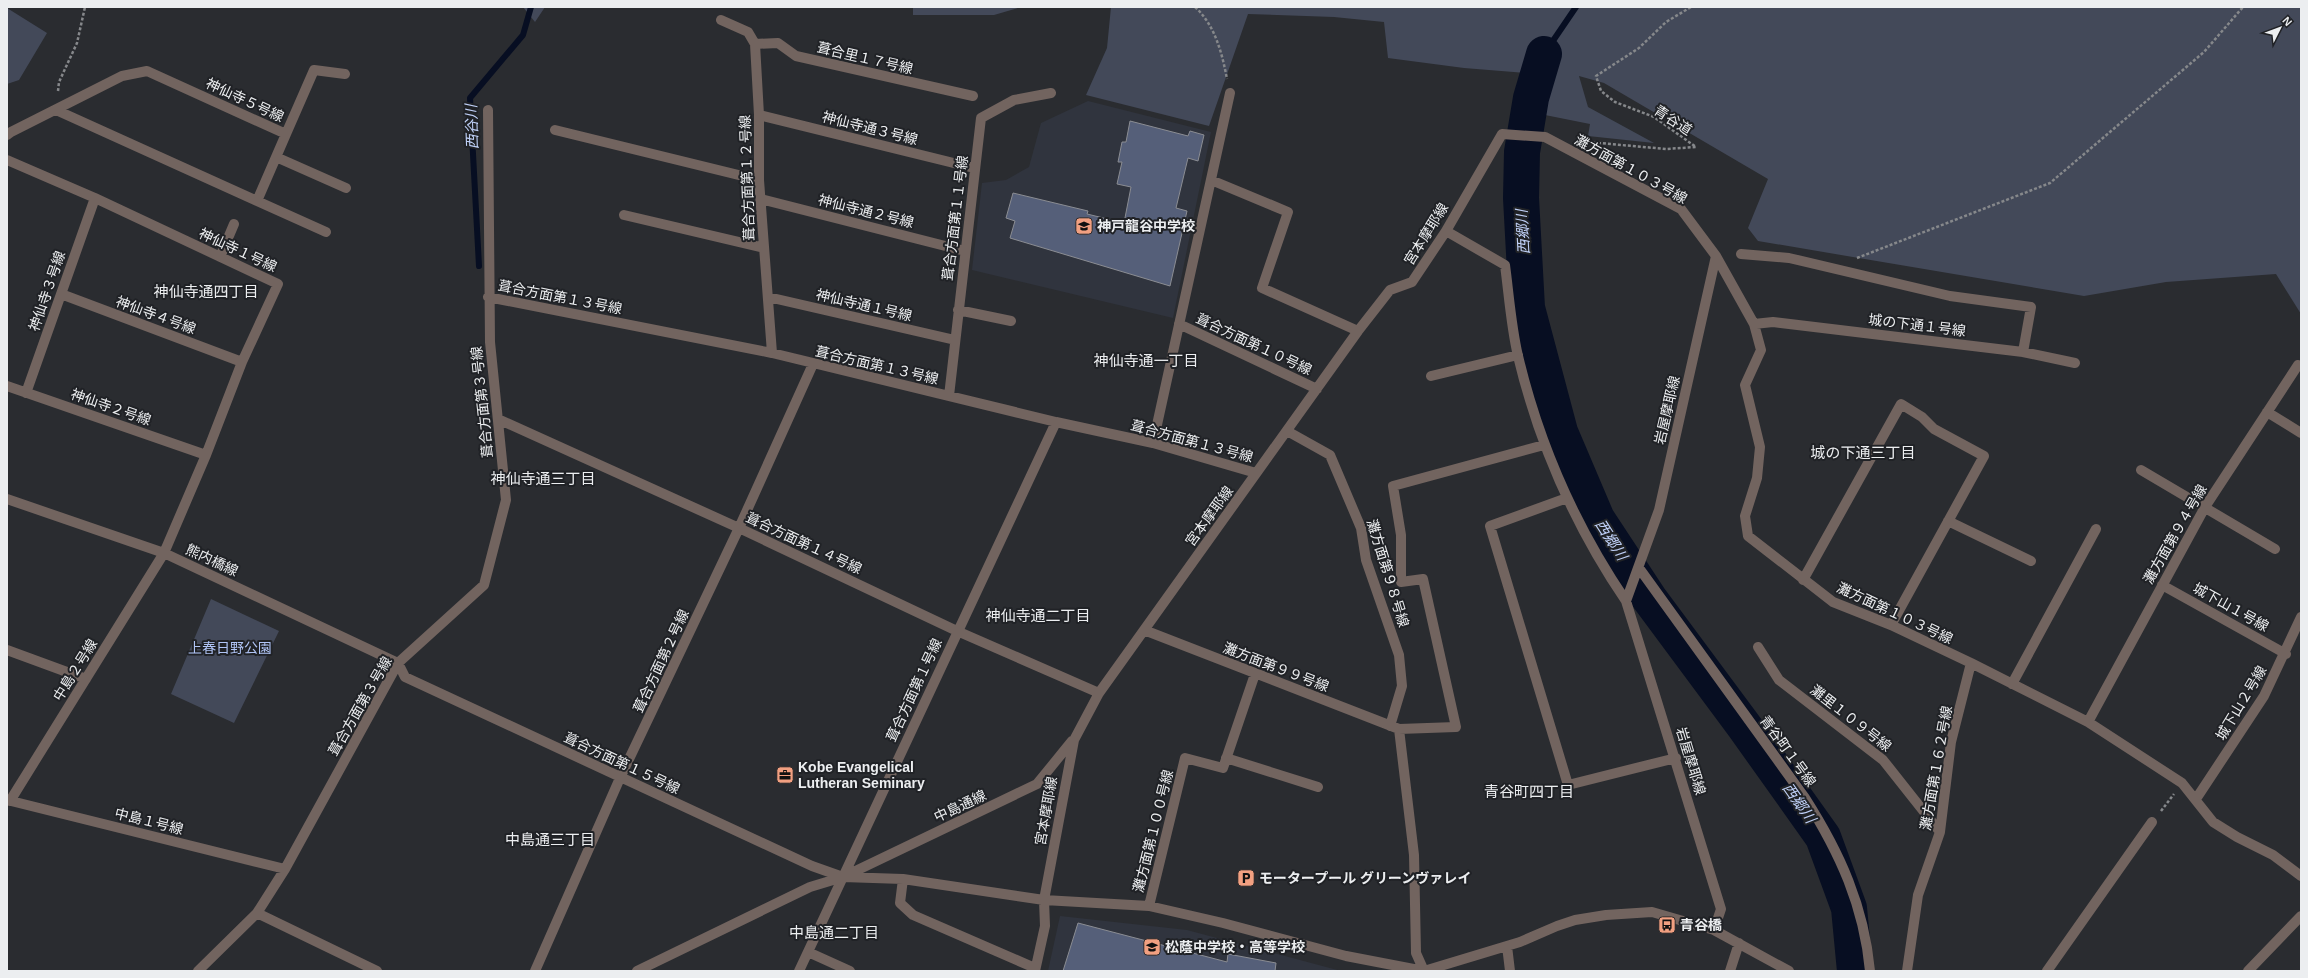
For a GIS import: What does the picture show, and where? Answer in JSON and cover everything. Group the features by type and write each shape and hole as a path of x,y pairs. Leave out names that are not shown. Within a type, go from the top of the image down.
{"street":[{"path":"721,20 748,32 755,44"},
{"name":"葺合里１７号線","path":"755,44 778,43 796,56 973,96"},
{"name":"葺合方面第１２号線","path":"755,44 759,115 759,180 772,353"},
{"path":"286,134 314,70 345,74"},
{"name":"神仙寺５号線","path":"7,135 122,76 148,71 286,134 257,201"},
{"name":"葺合方面第１１号線","path":"949,396 974,168 981,118 1014,100 1051,93"},
{"path":"1153,443 1230,93"},
{"path":"56,110 326,232"},
{"name":"葺合方面第３号線","path":"198,971 257,913 285,869 398,663 484,585 506,500 490,342 488,297 488,110"},
{"name":"神仙寺通３号線","path":"759,115 974,168"},
{"path":"555,130 759,180"},
{"name":"宮本摩耶線","path":"1035,970 1045,926 1044,900 1074,740 1099,693 1358,331 1390,290 1412,282 1446,231 1502,134 1512,134"},
{"name":"灘方面第１０３号線","path":"1512,134 1545,137 1682,209 1716,256 1754,324 1761,350 1745,385 1760,447 1757,478 1745,516 1748,536 1833,602 1891,625 1971,663 2088,722 2182,783 2214,822 2237,837 2273,855 2301,876"},
{"path":"276,157 346,188"},
{"name":"神仙寺１号線","path":"7,160 95,198 278,284 242,362 206,455 164,553"},
{"path":"1211,180 1288,212 1262,288 1358,331"},
{"name":"神仙寺３号線","path":"26,393 95,198"},
{"name":"神仙寺通２号線","path":"761,199 965,251"},
{"path":"624,215 764,248"},
{"path":"220,257 234,224"},
{"name":"岩屋摩耶線","path":"1446,231 1504,266 1518,355 1544,445 1567,498 1599,561 1628,597 1721,909 1714,930"},
{"path":"1741,254 1789,258 1950,296 2031,307 2023,352"},
{"name":"岩屋摩耶線","path":"1628,597 1659,510 1716,256"},
{"name":"神仙寺４号線","path":"61,294 242,362"},
{"name":"葺合方面第１３号線","path":"488,297 772,353 1056,422 1153,443 1256,473"},
{"name":"神仙寺通１号線","path":"768,297 955,340"},
{"path":"958,310 1012,321"},
{"name":"城の下通１号線","path":"1754,324 1773,322 2023,352 2075,363"},
{"name":"葺合方面第１０号線","path":"1180,324 1317,389"},
{"path":"1431,376 1518,355"},
{"name":"葺合方面第２号線","path":"535,971 620,778 739,528 813,364"},
{"name":"灘方面第９４号線","path":"2088,722 2205,507 2298,365"},
{"name":"神仙寺２号線","path":"7,386 206,455"},
{"path":"1803,580 1901,404 1922,418 1934,429 1984,456 1891,625"},
{"path":"2267,412 2301,434"},
{"name":"葺合方面第１４号線","path":"498,419 739,528 957,631 1099,693"},
{"name":"葺合方面第１号線","path":"799,971 1056,422"},
{"name":"灘方面第９８号線","path":"1287,431 1330,455 1362,528 1366,560 1400,655 1402,686 1394,728 1414,855 1416,953 1424,971"},
{"path":"1394,728 1456,727 1423,579 1401,582 1401,535 1393,486 1544,445"},
{"path":"2141,470 2275,549"},
{"path":"1567,498 1490,526 1568,785 1676,758"},
{"name":"熊内橋線","path":"7,499 164,553 398,663"},
{"path":"1948,521 2031,561"},
{"path":"2012,684 2096,529"},
{"name":"中島２号線","path":"8,801 164,553"},
{"name":"青谷町１号線","path":"1639,568 1805,798 1825,829 1850,883 1862,924 1870,971"},
{"name":"城下山１号線","path":"2162,585 2286,654"},
{"name":"城下山２号線","path":"2196,799 2264,696 2286,654 2301,617"},
{"name":"灘方面第９９号線","path":"1144,630 1394,728"},
{"name":"灘里１０９号線","path":"1758,647 1779,680 1883,760 1940,832"},
{"path":"7,650 86,679"},
{"name":"葺合方面第１５号線","path":"398,663 405,677 812,866 843,877"},
{"name":"灘方面第１６２号線","path":"1907,971 1918,894 1940,832 1951,742 1971,663"},
{"path":"1256,674 1226,758 1318,787"},
{"name":"中島通線","path":"843,877 1037,784 1074,740"},
{"name":"灘方面第１００号線","path":"1149,906 1186,758 1223,768 1226,758"},
{"name":"中島１号線","path":"8,801 285,869"},
{"path":"2047,971 2152,822"},
{"path":"638,971 810,887 843,877 903,879 1044,900 1149,906 1223,923 1346,956 1424,971 1507,946 1557,926 1606,915 1652,912 1714,930 1789,971"},
{"path":"903,879 900,903 913,915 1035,970"},
{"path":"257,913 377,971"},
{"path":"2248,971 2301,916"},
{"path":"1730,971 1738,943"},
{"path":"1507,946 1510,971"},
{"path":"808,952 850,971"}],"path":[{"path":"56,110 59,82 77,43 85,7"},
{"path":"1195,7 1205,16 1222,51 1230,93"},
{"name":"青谷道","path":"1583,141 1666,149 1696,147 1654,117 1615,102 1601,91 1596,76 1639,48 1666,22 1691,7"},
{"path":"1832,268 2050,183 2204,52 2243,7"},
{"path":"2152,822 2182,783"}],"shaded area":[{"name":"神戸龍谷中学校","path":"1088,101 1211,132 1173,318 972,270 982,183 1006,180 1029,167 1041,123"},
{"name":"松蔭中学校・高等学校","path":"1060,916 1187,930 1341,971 1048,971"}],"green space":[{"path":"523,7 545,7 535,22"},
{"path":"913,7 1021,7 994,15 913,15"},
{"path":"1111,7 2301,7 2301,314 2276,274 2166,282 2084,296 1758,241 1748,228 1768,179 1604,83 1579,76 1588,107 1654,143 1588,136 1590,124 1540,114 1526,73 1464,68 1388,58 1384,22 1334,17 1248,14 1209,126 1086,95 1107,48"},
{"path":"7,8 47,33 19,80 7,84"},
{"name":"上春日野公園","path":"211,599 279,631 234,723 171,694"}],"building":[{"path":"1130,121 1188,136 1190,131 1204,135 1198,161 1188,158 1176,208 1187,211 1170,286 1010,238 1015,221 1006,218 1013,193 1088,211 1087,214 1124,223 1131,187 1117,184 1122,162 1118,162 1122,142 1126,142"},
{"path":"1078,923 1227,962 1228,954 1276,963 1275,971 1063,971"}],"waterway":[{"name":"西谷川","path":"479,266 470,98 523,35 531,7"},
{"path":"1544,54 1576,7"},
{"name":"西郷川","path":"1544,54 1531,98 1522,152 1521,198 1527,308 1560,432 1597,519 1649,598 1744,726 1823,837 1849,908 1855,971"}],"place":[{"name":"神戸龍谷中学校","path":"1084,226"},
{"name":"Kobe Evangelical Lutheran Seminary","path":"785,775"},
{"name":"モータープール グリーンヴァレイ","path":"1246,878"},
{"name":"青谷橋","path":"1667,925"},
{"name":"松蔭中学校・高等学校","path":"1152,947"}],"district":[{"name":"神仙寺通四丁目","path":"206,292"},
{"name":"神仙寺通一丁目","path":"1146,361"},
{"name":"城の下通三丁目","path":"1863,453"},
{"name":"神仙寺通三丁目","path":"543,479"},
{"name":"神仙寺通二丁目","path":"1038,616"},
{"name":"青谷町四丁目","path":"1529,792"},
{"name":"中島通三丁目","path":"550,840"},
{"name":"中島通二丁目","path":"834,933"}]}
